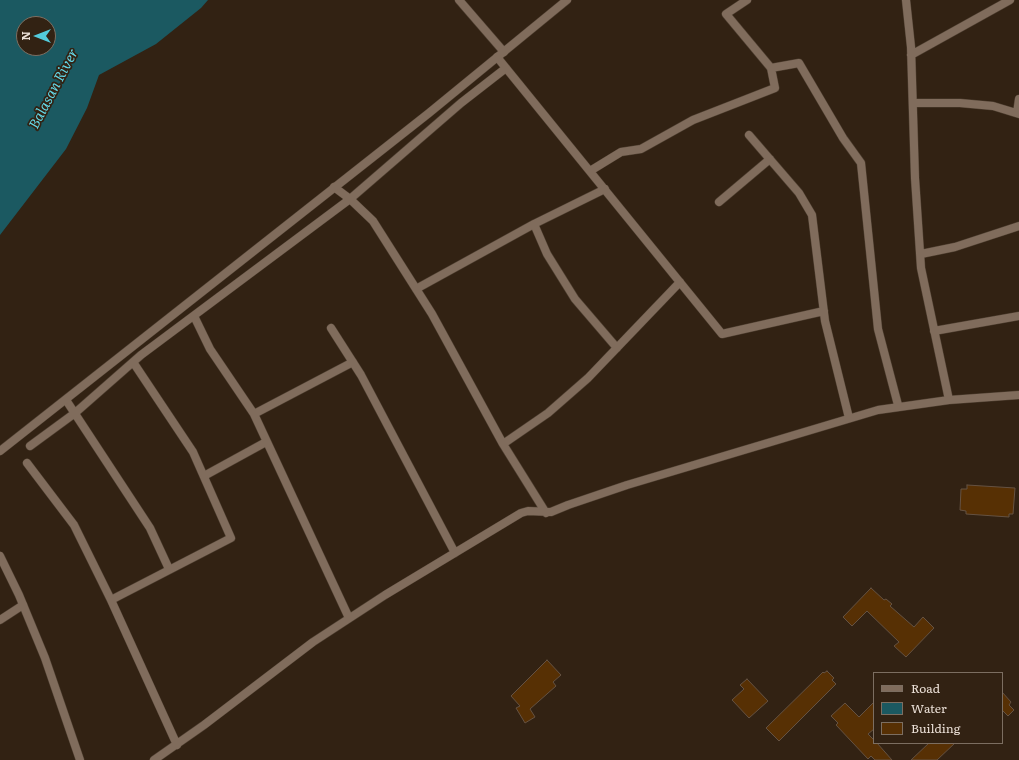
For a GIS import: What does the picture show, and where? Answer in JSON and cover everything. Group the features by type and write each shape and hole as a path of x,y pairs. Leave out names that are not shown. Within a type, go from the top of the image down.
{"street":[{"path":"459,0 501,55 506,68 722,334 824,311"},
{"path":"0,451 334,188 501,55 567,0"},
{"path":"590,171 621,152 642,149 693,120 775,88 771,68 726,14 747,0"},
{"path":"906,0 911,56 915,178 920,254 934,331 949,400"},
{"path":"911,56 1001,2 1010,0"},
{"path":"771,68 799,63 843,138 861,163 878,329 898,406"},
{"path":"30,446 75,413 134,362 350,199 461,103 506,68"},
{"path":"913,103 960,103 993,106 1018,114 1019,99"},
{"path":"750,135 799,193 812,215 824,311 849,418"},
{"path":"719,202 770,159"},
{"path":"334,188 350,199 373,221 432,314 503,444 546,513"},
{"path":"416,290 534,224 605,189"},
{"path":"534,224 547,254 575,299 618,348"},
{"path":"920,254 955,247 1019,226"},
{"path":"503,444 548,413 588,378 680,282"},
{"path":"194,316 210,349 254,414 349,618"},
{"path":"934,331 1019,316"},
{"path":"331,328 353,362 455,553"},
{"path":"111,600 168,569 231,538 193,452 134,362"},
{"path":"254,414 353,362"},
{"path":"154,760 267,675 349,618 521,513 528,511 546,513 627,485 849,418 898,406 949,400 1019,395"},
{"path":"66,400 150,528 168,569"},
{"path":"204,476 266,442"},
{"path":"27,463 74,525 111,600 177,744"},
{"path":"0,556 23,605 45,658 80,760"},
{"path":"0,620 23,605"}],"water":[{"name":"Balasan River","path":"0,0 208,0 201,8 156,44 99,75 87,108 66,149 0,235"}],"building":[{"path":"967,485 1015,488 1013,514 1009,514 1009,517 966,514 966,511 960,510 961,489 967,489"},
{"path":"871,588 884,600 886,599 892,604 890,606 914,627 923,617 934,628 906,657 894,646 899,642 867,611 852,626 843,617"},
{"path":"547,660 561,675 553,682 556,686 530,709 535,717 525,723 516,708 520,706 511,696"},
{"path":"827,671 834,678 832,680 836,684 779,741 766,728 823,672 824,673"},
{"path":"747,679 768,701 749,718 732,700 744,689 740,685"},
{"path":"1003,693 1011,702 1009,705 1014,710 1008,716 1003,711"},
{"path":"845,703 859,717 873,703 873,730 868,734 873,739 873,744 878,744 892,760 875,760 871,756 868,759 836,725 838,723 831,716"},
{"path":"928,744 954,744 937,760 911,760"}]}
